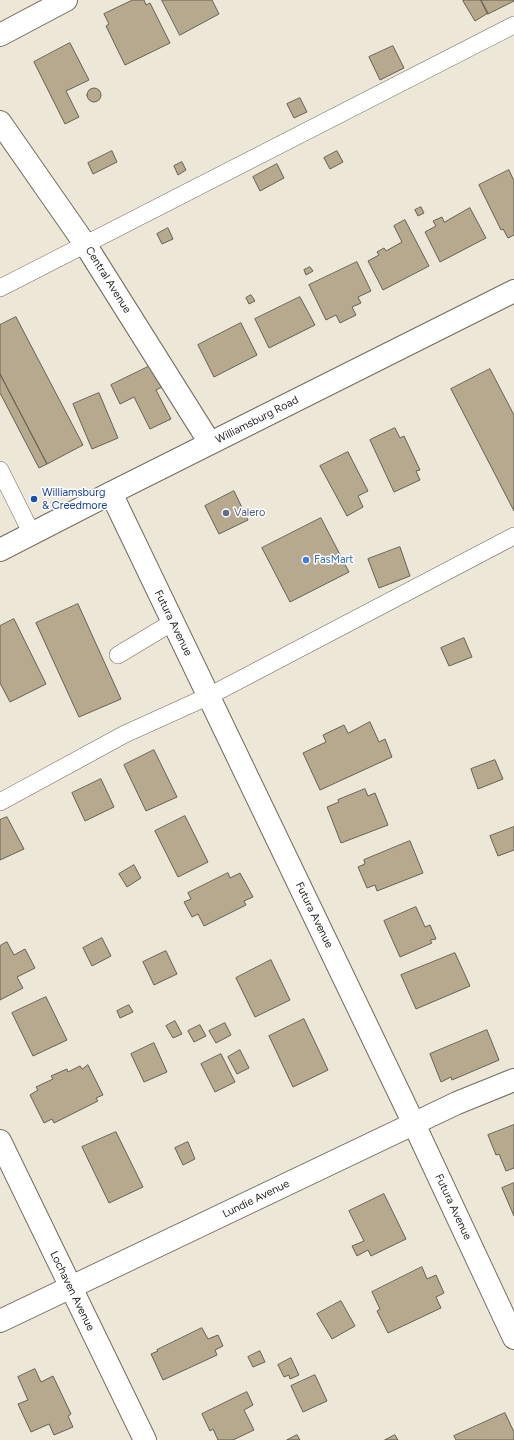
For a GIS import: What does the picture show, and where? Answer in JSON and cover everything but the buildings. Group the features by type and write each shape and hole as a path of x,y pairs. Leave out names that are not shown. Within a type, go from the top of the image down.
{"street":[{"path":"0,35 66,0"},
{"name":"Central Avenue","path":"0,122 85,244 210,443"},
{"name":"Williamsburg Road","path":"0,550 514,291"},
{"name":"Futura Avenue","path":"111,493 414,1124 514,1338"},
{"name":"Lundie Avenue","path":"0,1321 457,1103 514,1080"},
{"name":"Lochaven Avenue","path":"0,1141 145,1440"}],"lane":[{"path":"0,288 514,26"},
{"path":"0,470 32,534"},
{"path":"0,802 125,734 209,696 514,536"},
{"path":"118,655 173,622"}],"place":[{"name":"Williamsburg & Creedmore","path":"34,499"},
{"name":"Valero","path":"226,513"},
{"name":"FasMart","path":"306,560"}]}
